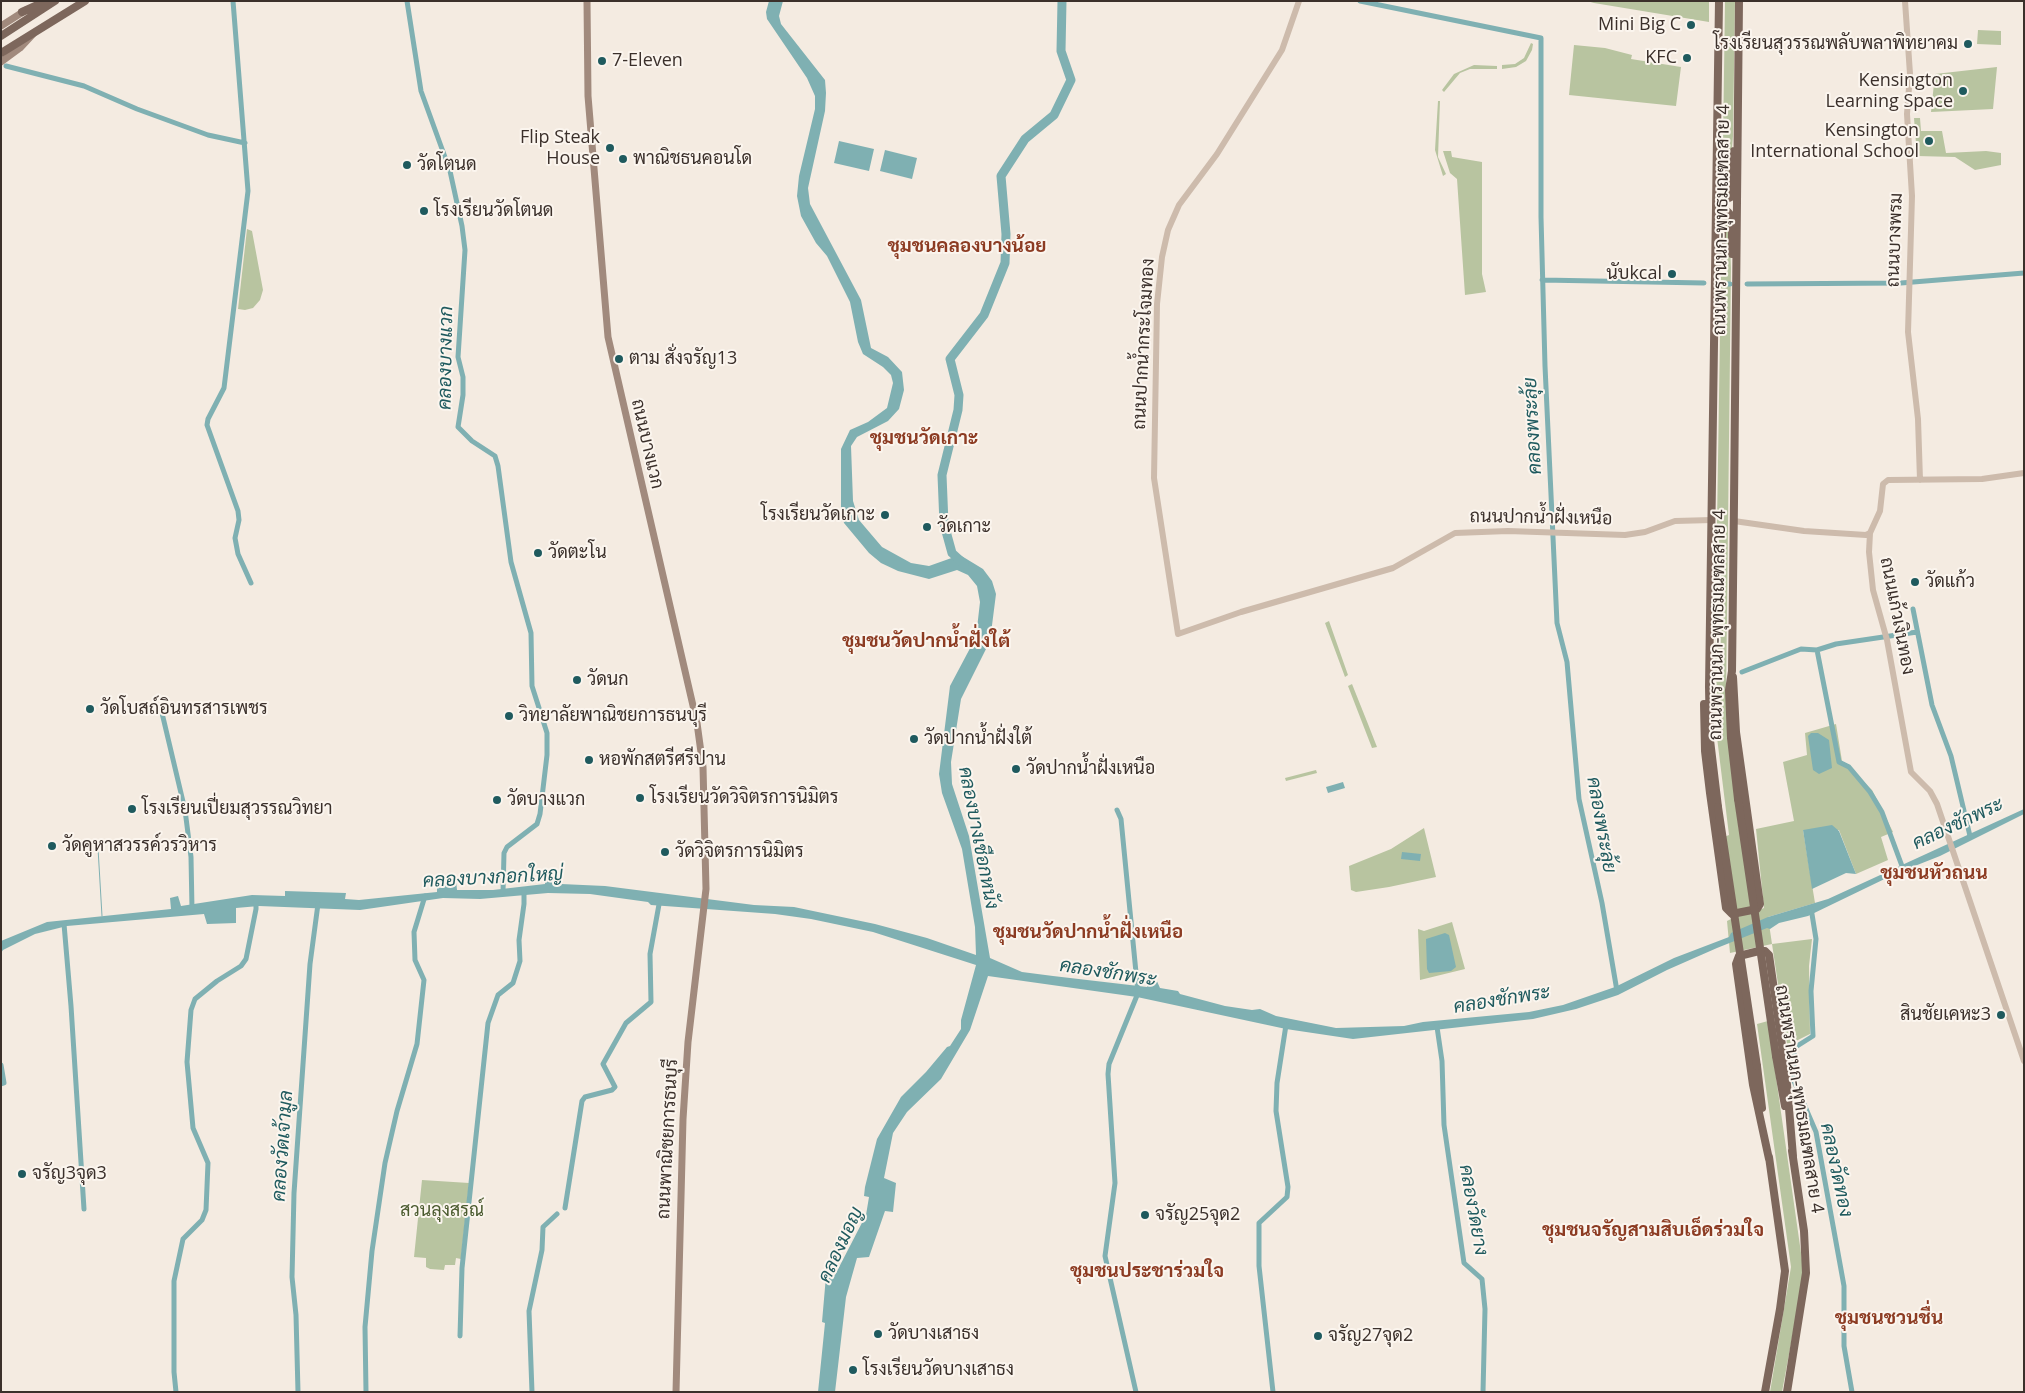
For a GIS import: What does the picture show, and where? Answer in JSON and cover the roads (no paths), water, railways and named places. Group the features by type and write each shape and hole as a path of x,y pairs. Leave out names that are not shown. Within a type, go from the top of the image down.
{"main road":[{"path":"1,26 39,1"},
{"path":"22,12 46,1"},
{"path":"1,36 55,1"},
{"path":"1,53 85,1"},
{"name":"ถนนบางแวก","path":"587,1 588,101 607,328 612,360 697,722 703,767 706,889"},
{"name":"ถนนพรานนก-พุทธมณฑลสาย 4","path":"1719,1 1709,687 1710,740 1785,1270 1765,1392"},
{"name":"ถนนพรานนก-พุทธมณฑลสาย 4","path":"1739,1 1730,730 1738,799 1804,1231 1806,1273 1787,1392"},
{"path":"1,62 20,48 34,34"},
{"path":"1717,141 1723,151 1724,199 1728,200 1731,196 1733,155 1738,140"},
{"path":"1714,279 1720,260 1723,216 1728,212 1732,214 1732,258 1736,274"},
{"path":"1709,687 1703,721 1705,752 1727,911 1732,914 1757,909 1760,904 1738,746 1735,689 1732,671"},
{"name":"ถนนพาณิชยการธนบุรี","path":"676,1392 676,1305 683,1112 688,1042 706,889"},
{"path":"1769,1159 1753,1085 1736,964 1739,956 1759,951 1765,951 1769,955 1786,1073 1793,1156"}],"street":[{"name":"ถนนปากน้ำกระโจมทอง","path":"1178,634 1154,478 1157,304 1162,257 1168,230 1180,205 1217,154 1282,50 1299,1"},
{"name":"ถนนบางพรม","path":"1906,1 1910,74 1907,111 1912,196 1909,348 1917,413 1920,480"},
{"name":"ถนนแก้วเงินทอง","path":"2024,473 1982,479 1891,479 1883,484 1880,511 1870,533 1871,578 1886,637 1911,772 1930,791 1937,804 1992,960 2024,1061"},
{"name":"ถนนปากน้ำฝั่งเหนือ","path":"1178,634 1241,612 1393,568 1455,533 1490,531 1554,534 1625,534 1645,532 1675,522 1712,520"},
{"path":"1734,521 1804,531 1866,535 1870,533"}],"water":[{"path":"769,1 783,1 779,16 781,24 825,80 825,111 808,188 810,204 861,300 871,348 888,357 902,372 904,390 899,409 888,421 857,437 851,446 853,501 859,520 882,547 911,563 929,566 960,555 983,569 992,581 996,594 990,641 961,699 951,762 952,784 969,836 990,958 1022,972 1053,976 1147,987 1148,978 1156,979 1160,988 1178,991 1180,994 1225,1006 1252,1010 1260,1009 1276,1016 1336,1028 1404,1026 1423,1022 1529,1012 1563,1005 1615,987 1674,958 1729,937 1731,933 1768,917 1828,899 2024,809 2024,814 1940,856 1897,873 1808,916 1779,923 1770,929 1767,928 1717,948 1667,970 1618,995 1576,1009 1533,1019 1353,1039 1286,1029 1137,997 988,976 970,1030 941,1079 907,1112 893,1133 884,1178 896,1183 893,1212 885,1211 869,1257 857,1258 846,1297 835,1392 818,1392 825,1323 822,1322 826,1276 835,1275 866,1215 869,1197 864,1196 865,1187 877,1139 901,1097 950,1046 961,1029 961,1020 976,965 873,932 811,919 775,914 651,905 648,902 590,894 548,893 480,899 443,898 360,910 259,906 236,908 236,923 207,924 204,914 67,926 35,934 3,950 1,953 1,941 47,922 171,909 170,898 178,896 181,906 252,895 285,896 285,891 346,893 345,899 359,900 437,892 437,881 456,880 457,890 493,890 545,884 545,878 561,877 561,884 605,886 754,905 794,907 875,924 927,938 976,955 975,927 962,849 942,793 939,774 950,686 976,637 980,602 977,586 968,575 957,570 929,579 898,571 881,563 869,553 844,523 841,511 841,449 850,430 868,422 887,408 893,383 891,375 883,367 863,354 858,342 850,302 827,256 816,243 801,216 797,196 799,176 815,109 815,96 807,78 767,19 766,12"},
{"path":"839,141 874,149 869,171 834,163"},
{"path":"885,150 917,158 912,179 880,171"},
{"path":"1811,733 1818,733 1829,740 1832,768 1819,774 1813,770 1808,736"},
{"path":"1343,782 1345,788 1328,793 1326,787"},
{"path":"1832,825 1839,831 1856,874 1846,873 1812,889 1803,830"},
{"path":"1402,852 1421,854 1420,861 1401,859"},
{"path":"1445,933 1449,935 1456,967 1451,971 1429,973 1427,969 1426,939"}],"waterway":[{"path":"233,1 248,191 224,388 208,419 207,425 238,511 239,520 235,538 238,554 251,583"},
{"name":"คลองบางแวก","path":"407,1 421,91 450,171 462,226 465,250 458,357 463,377 463,395 458,427 472,441 495,456 498,466 511,562 531,633 532,686 547,733 547,755 540,814 537,824 507,847 504,853 503,892"},
{"path":"964,564 952,553 944,524 942,475 958,410 959,395 950,359 984,315 1005,263 1006,234 1001,176 1025,139 1054,115 1071,80 1061,51 1062,1"},
{"name":"คลองพระลุ้ย","path":"1360,1 1541,38 1541,217 1545,366 1557,623 1567,662 1579,799 1602,903 1617,991"},
{"path":"6,66 84,86 137,109 208,135 245,143"},
{"path":"1747,284 1901,283 2024,273"},
{"path":"1542,280 1704,283"},
{"path":"1721,284 1730,284"},
{"name":"คลองชักพระ","path":"1913,609 1932,705 1951,756 1970,836"},
{"path":"1742,672 1801,649 1817,650 1836,644 1917,632"},
{"path":"1817,650 1839,762 1849,767 1870,792 1882,812 1902,866"},
{"path":"162,713 185,810 191,857 192,909"},
{"name":"คลองชักพระ","path":"1117,810 1121,819 1138,993 1109,1064 1108,1074 1115,1183 1105,1256 1136,1392"},
{"path":"98,848 102,916"},
{"name":"คลองบางกอกใหญ่","path":"460,1336 462,1268 488,1023 498,995 513,983 520,961 519,940 524,890"},
{"name":"คลองบางกอกใหญ่","path":"366,1392 365,1327 372,1251 385,1163 397,1111 417,1044 424,980 415,960 414,932 425,896"},
{"path":"565,1208 582,1101 585,1097 612,1090 615,1087 603,1064 626,1023 651,1002 650,954 660,899"},
{"path":"176,1392 174,1372 174,1281 183,1239 202,1220 206,1210 208,1163 193,1128 187,1062 191,1010 195,999 217,981 241,966 246,959 256,901"},
{"name":"คลองวัดเจ้ามูล","path":"298,1392 296,1315 292,1277 294,1193 310,964 318,904"},
{"name":"คลองวัดทอง","path":"1811,908 1816,939 1811,991 1813,1036 1794,1048 1794,1081 1816,1132 1844,1286 1844,1346 1852,1392"},
{"path":"64,924 84,1209"},
{"path":"1273,1392 1259,1266 1259,1223 1287,1197 1288,1187 1276,1111 1277,1083 1286,1025"},
{"name":"คลองวัดยาง","path":"1437,1027 1442,1061 1444,1125 1464,1263 1482,1279 1485,1309 1483,1392"},
{"path":"1,1065 4,1083 1,1084"},
{"path":"532,1392 529,1311 542,1250 543,1227 557,1214"}],"place":[{"name":"Mini Big C","path":"1691,25"},
{"name":"โรงเรียนสุวรรณพลับพลาพิทยาคม","path":"1968,44"},
{"name":"KFC","path":"1687,58"},
{"name":"7-Eleven","path":"602,61"},
{"name":"Kensington Learning Space","path":"1963,91"},
{"name":"Kensington International School","path":"1929,141"},
{"name":"Flip Steak House","path":"610,148"},
{"name":"พาณิชธนคอนโด","path":"623,159"},
{"name":"วัดโตนด","path":"407,165"},
{"name":"โรงเรียนวัดโตนด","path":"424,211"},
{"name":"นับkcal","path":"1672,274"},
{"name":"ตาม สั่งจรัญ13","path":"619,359"},
{"name":"โรงเรียนวัดเกาะ","path":"885,515"},
{"name":"วัดเกาะ","path":"927,527"},
{"name":"วัดตะโน","path":"538,553"},
{"name":"วัดแก้ว","path":"1915,582"},
{"name":"วัดนก","path":"577,680"},
{"name":"วัดโบสถ์อินทรสารเพชร","path":"90,709"},
{"name":"วิทยาลัยพาณิชยการธนบุรี","path":"509,716"},
{"name":"วัดปากน้ำฝั่งใต้","path":"914,739"},
{"name":"หอพักสตรีศรีปาน","path":"589,760"},
{"name":"วัดปากน้ำฝั่งเหนือ","path":"1016,769"},
{"name":"โรงเรียนวัดวิจิตรการนิมิตร","path":"640,798"},
{"name":"วัดบางแวก","path":"497,800"},
{"name":"โรงเรียนเปี่ยมสุวรรณวิทยา","path":"132,809"},
{"name":"วัดคูหาสวรรค์วรวิหาร","path":"52,846"},
{"name":"วัดวิจิตรการนิมิตร","path":"665,852"},
{"name":"สินชัยเคหะ3","path":"2001,1015"},
{"name":"จรัญ3จุด3","path":"22,1174"},
{"name":"จรัญ25จุด2","path":"1145,1215"},
{"name":"วัดบางเสาธง","path":"878,1334"},
{"name":"จรัญ27จุด2","path":"1318,1336"},
{"name":"โรงเรียนวัดบางเสาธง","path":"853,1370"}],"district":[{"name":"ชุมชนคลองบางน้อย","path":"967,247"},
{"name":"ชุมชนวัดเกาะ","path":"924,439"},
{"name":"ชุมชนวัดปากน้ำฝั่งใต้","path":"926,642"},
{"name":"ชุมชนหัวถนน","path":"1934,874"},
{"name":"ชุมชนวัดปากน้ำฝั่งเหนือ","path":"1088,933"},
{"name":"ชุมชนจรัญสามสิบเอ็ดร่วมใจ","path":"1653,1231"},
{"name":"ชุมชนประชาร่วมใจ","path":"1147,1272"},
{"name":"ชุมชนชวนชื่น","path":"1889,1319"}],"water label":[{"name":"คลองบางเชือกหนัง","path":"978,838"},
{"name":"คลองมอญ","path":"841,1245"}],"park label":[{"name":"สวนลุงสรณ์","path":"442,1211"}]}
